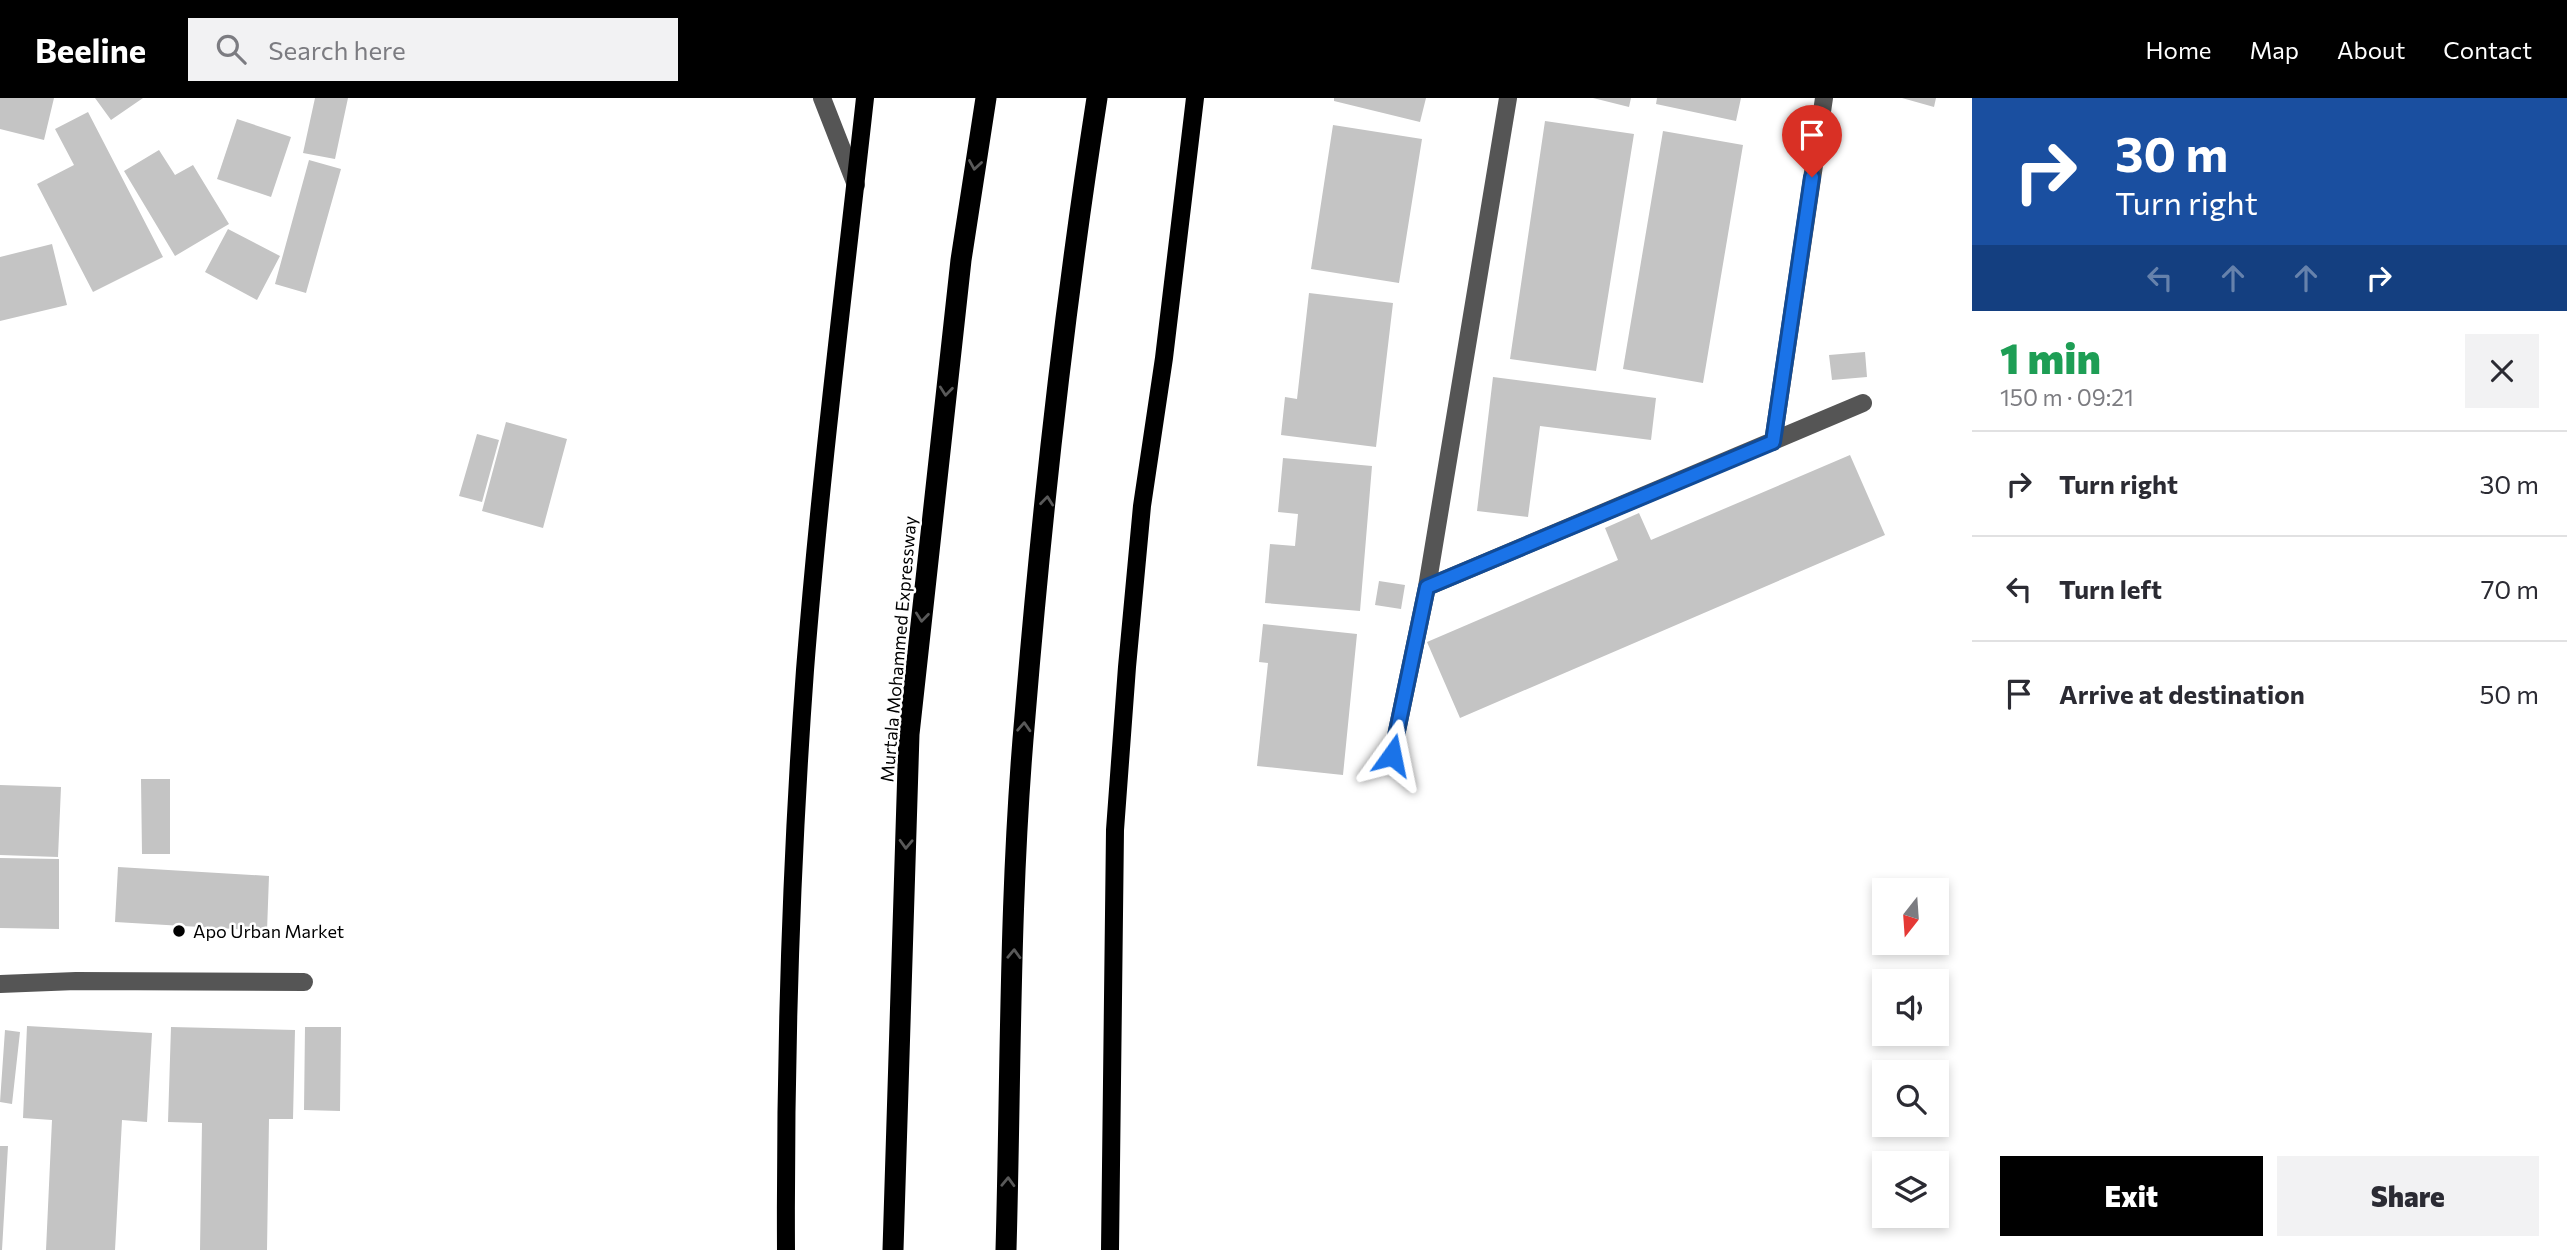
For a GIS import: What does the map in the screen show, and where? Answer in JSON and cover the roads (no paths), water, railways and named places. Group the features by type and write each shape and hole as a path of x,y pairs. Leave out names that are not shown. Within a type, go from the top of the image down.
{"highway":[{"name":"Murtala Mohammed Expressway","path":"893,1250 909,734 961,260 986,98"},
{"path":"1006,1250 1016,877 1024,717 1072,261 1097,98"}],"main road":[{"path":"786,1250 790,923 805,669 841,294 866,98"},
{"path":"1110,1250 1115,830 1125,694 1142,506 1164,358 1195,98"}],"street":[{"path":"822,98 856,185"},
{"path":"1392,755 1427,587 1508,98"},
{"path":"1773,442 1824,98"},
{"path":"1427,587 1863,403"},
{"path":"0,984 76,981 304,982"}],"place":[{"name":"Apo Urban Market","path":"179,931"}]}
